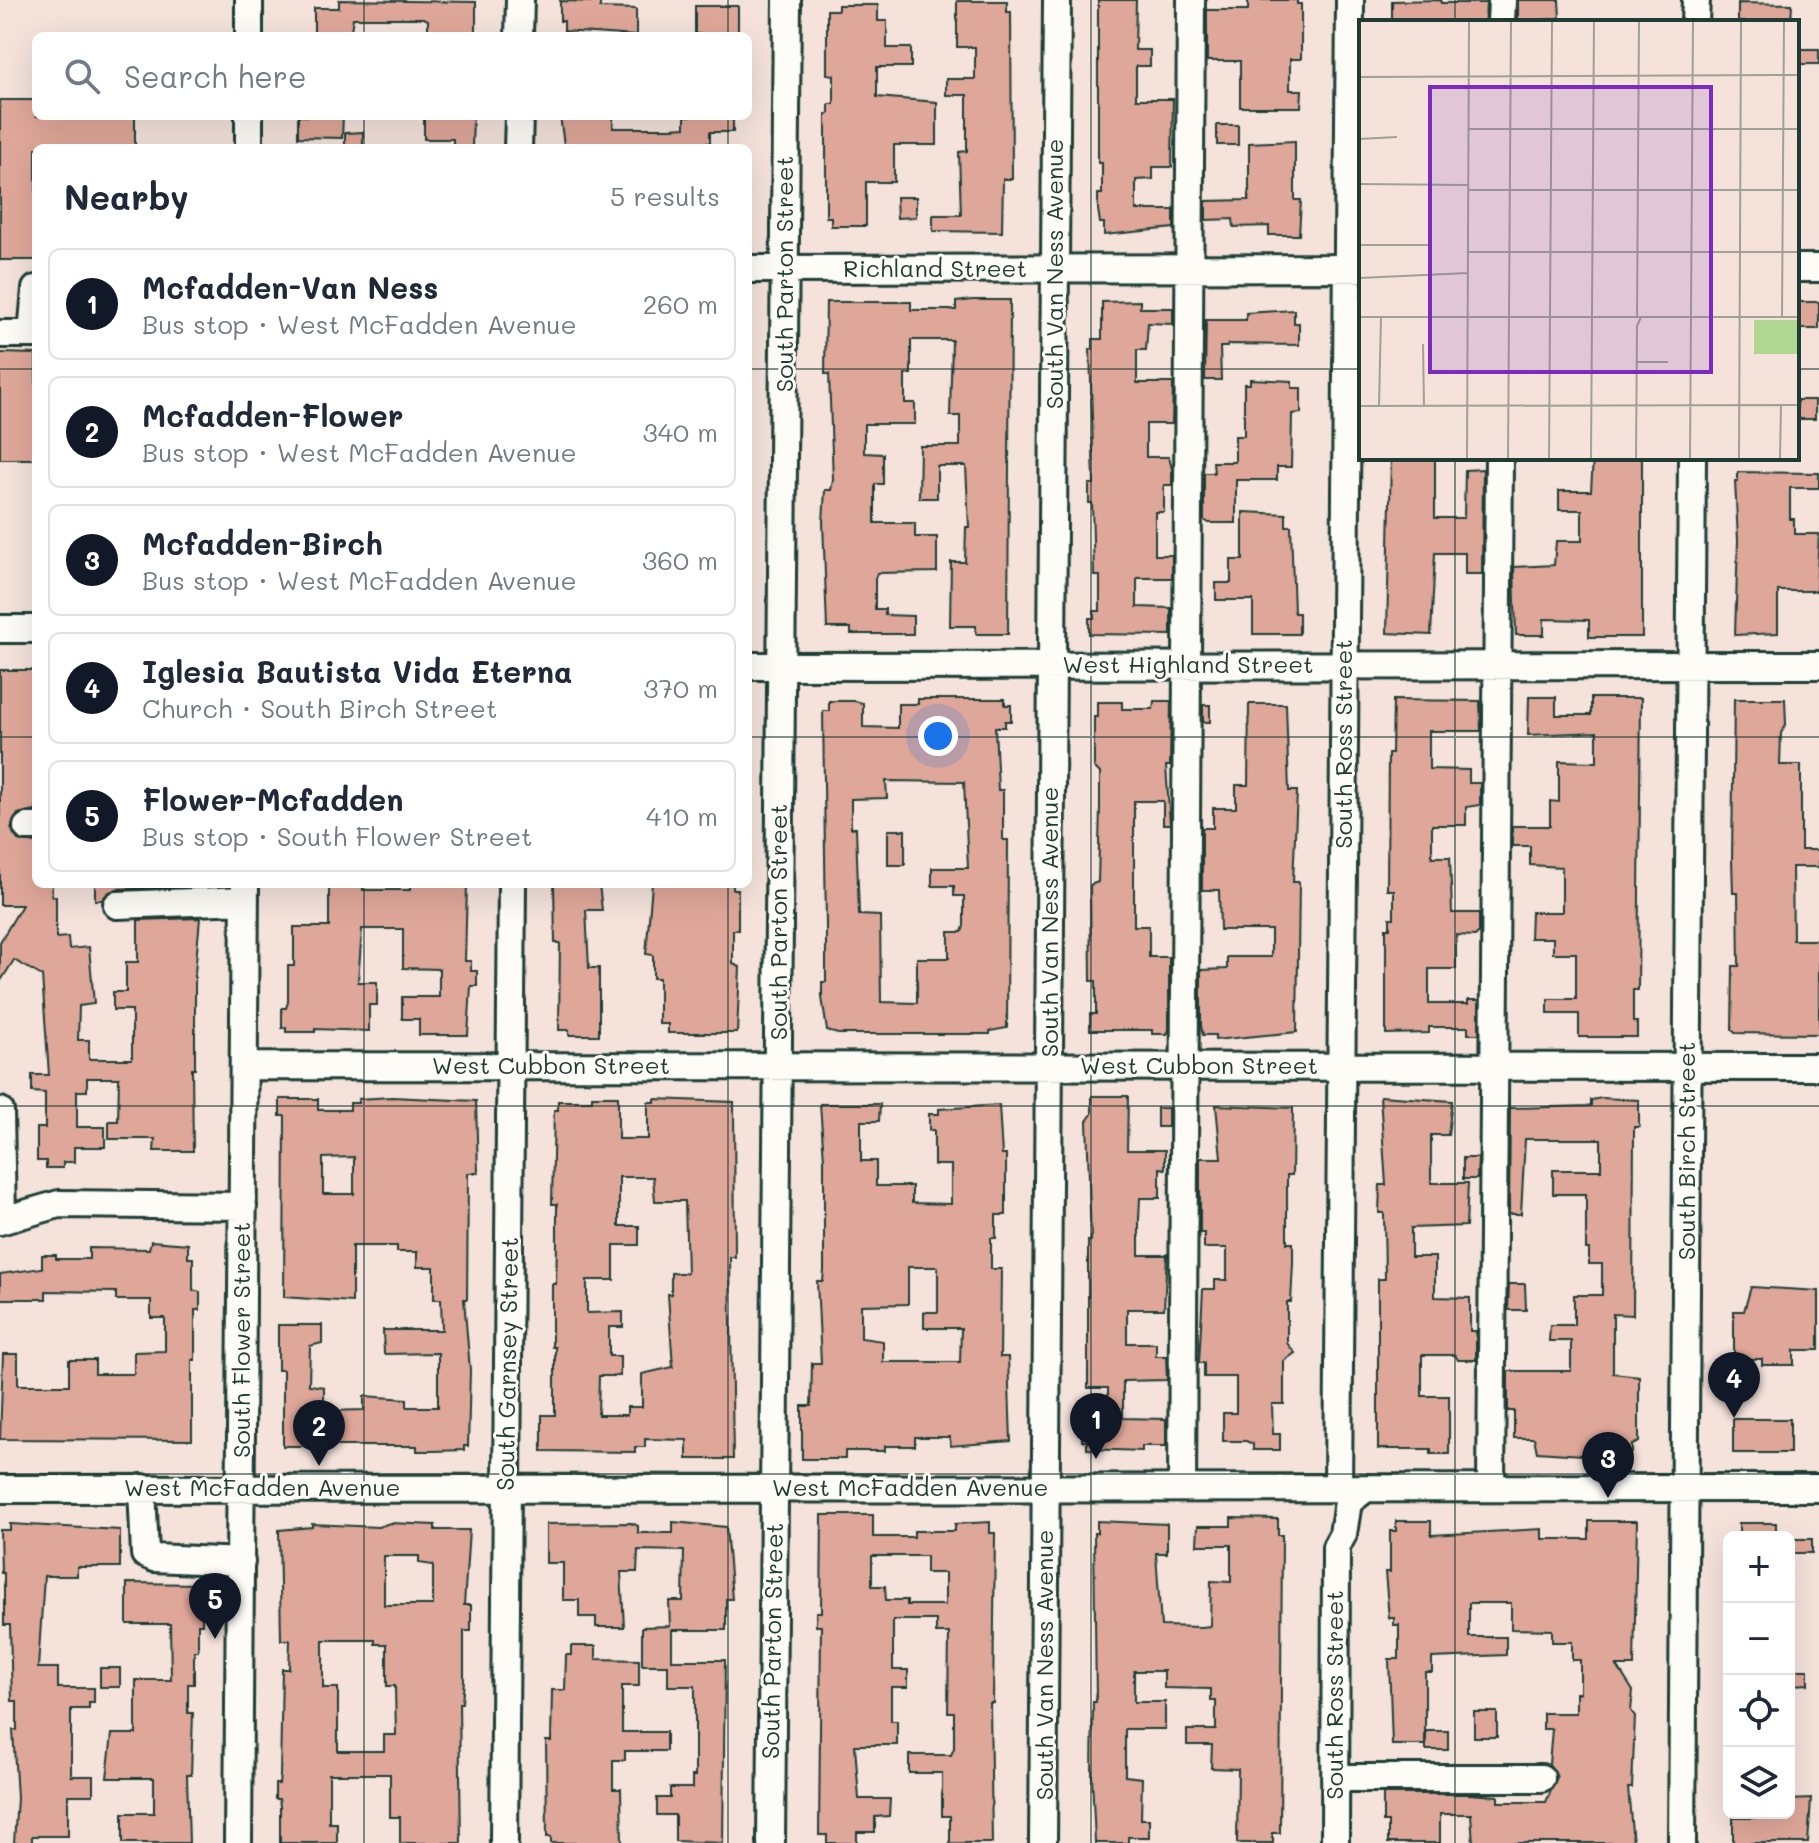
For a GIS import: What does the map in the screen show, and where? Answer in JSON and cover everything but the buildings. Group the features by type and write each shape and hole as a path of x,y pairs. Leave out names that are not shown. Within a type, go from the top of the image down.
{"street":[{"path":"249,0 249,32"},
{"path":"519,32 520,0"},
{"name":"South Parton Street","path":"771,1843 787,0"},
{"name":"South Van Ness Avenue","path":"1043,1843 1057,0"},
{"path":"1182,1488 1191,0"},
{"name":"South Ross Street","path":"1338,1489 1345,665 1354,268 1350,0"},
{"path":"1501,20 1502,0"},
{"path":"1695,20 1696,0"},
{"path":"249,120 249,144"},
{"path":"518,144 519,120"},
{"name":"Richland Street","path":"752,269 1354,268"},
{"path":"0,334 32,334"},
{"path":"1491,1488 1497,1067 1499,460"},
{"name":"South Birch Street","path":"1682,1843 1692,460"},
{"path":"0,629 32,629"},
{"name":"West Highland Street","path":"752,666 1819,665"},
{"name":"South Garnsey Street","path":"504,1843 512,888"},
{"path":"117,905 245,892"},
{"name":"South Flower Street","path":"238,1843 245,892"},
{"name":"West Cubbon Street","path":"244,1066 1819,1067"},
{"path":"0,1111 1,1221 59,1204 243,1206"},
{"path":"142,1488 145,1554 154,1558 241,1562"},
{"name":"West McFadden Avenue","path":"0,1489 1819,1488"},
{"name":"South Ross Street","path":"1306,1489 1325,1510 1329,1538 1336,1547"},
{"name":"South Ross Street","path":"1335,1843 1336,1547 1343,1534 1348,1502 1365,1489"},
{"path":"1335,1778 1541,1778"}],"place":[{"name":"Iglesia Bautista Vida Eterna","path":"1734,1418"},
{"name":"Mcfadden-Van Ness","path":"1096,1459"},
{"name":"Mcfadden-Flower","path":"319,1466"},
{"name":"Mcfadden-Birch","path":"1608,1498"},
{"name":"Flower-Mcfadden","path":"215,1639"}]}
